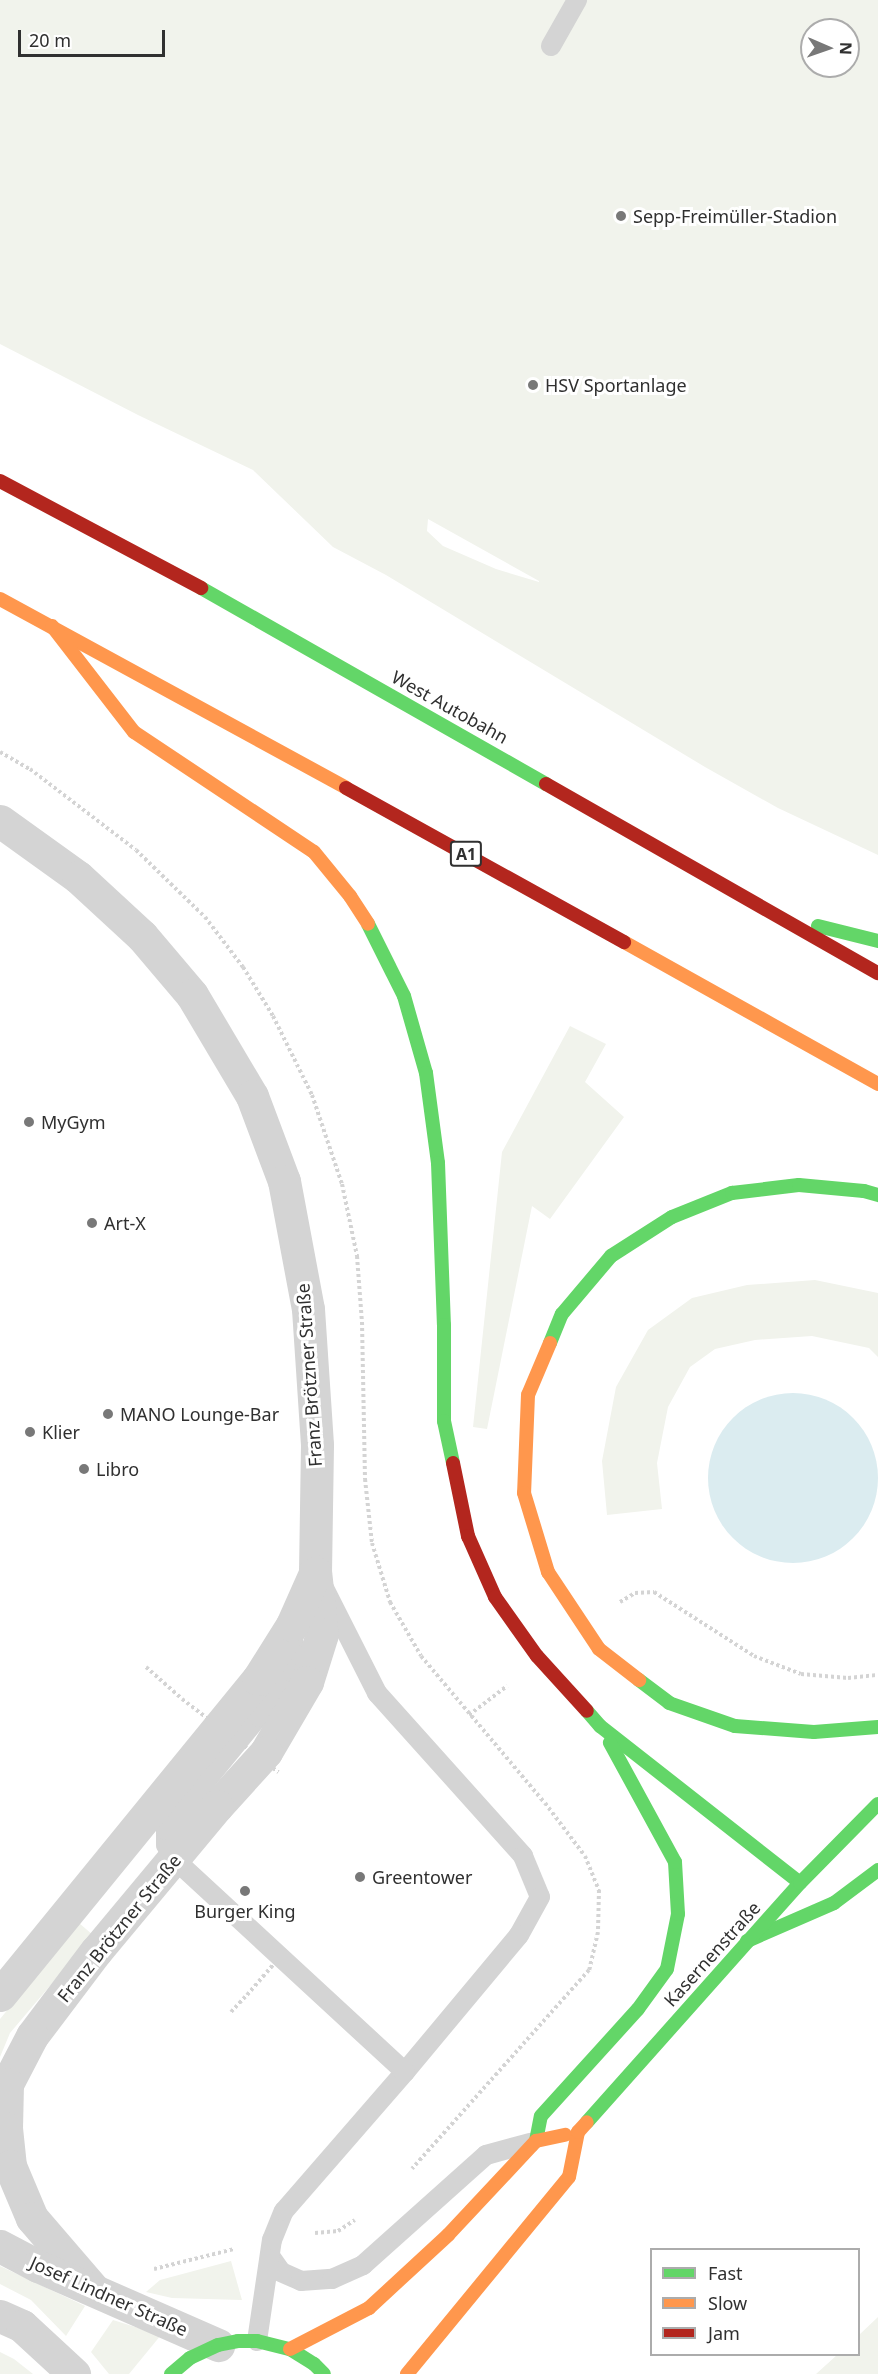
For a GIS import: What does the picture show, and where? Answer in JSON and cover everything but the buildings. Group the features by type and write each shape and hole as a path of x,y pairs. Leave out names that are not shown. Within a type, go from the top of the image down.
{"main road":[{"name":"West Autobahn","path":"0,481 148,558 497,754 878,973"},
{"name":"A1","path":"0,599 878,1084"},
{"path":"52,626 134,732 314,852 350,896 378,939 405,996 426,1073 438,1163 444,1325 444,1421 468,1536 495,1597 537,1656 600,1726 800,1883"},
{"path":"778,916 878,941"},
{"path":"878,1195 864,1191 799,1185 732,1193 672,1217 611,1256 562,1314 528,1395 524,1492 548,1572 599,1649 669,1703 735,1726 814,1731 878,1726"},
{"path":"290,2349 369,2308 448,2235 536,2141 541,2116 638,2009 667,1969 678,1914 675,1862 600,1726"},
{"name":"Kasernenstraße","path":"578,2132 800,1883 878,1804"},
{"path":"747,1941 834,1903 878,1870"},
{"path":"407,2374 569,2177 578,2132 536,2141"},
{"path":"171,2374 190,2358 218,2345 257,2341 290,2349 314,2364 324,2374"}],"street":[{"name":"Franz Brötzner Straße","path":"0,821 78,876 142,936 192,996 252,1096 284,1181 308,1309 317,1446 315,1571 322,1634 307,1682 267,1752 217,1806 175,1860 96,1951 32,2036 7,2084 6,2128 10,2166 32,2218 93,2289"},
{"name":"Franz Brötzner Straße","path":"0,1995 258,1680 292,1625 315,1571"},
{"name":"Josef Lindner Straße","path":"0,2246 218,2345"},
{"path":"0,2316 22,2326 74,2374"}],"lane":[{"path":"551,46 577,0"},
{"path":"257,2341 272,2240 284,2211 405,2072 519,1935 540,1897 523,1856 377,1693 315,1571"},
{"path":"292,1625 293,1650 286,1671 258,1717 166,1830 166,1845 175,1860 405,2072"},
{"path":"270,2256 281,2272 301,2282 332,2279 363,2265 486,2155 536,2141"}],"path":[{"path":"616,1604 635,1593 654,1592 754,1656 801,1674 848,1678 878,1674"},
{"path":"146,1667 182,1699 278,1772"},
{"path":"469,1714 513,1682"},
{"path":"231,2012 286,1950"}],"shaded area":[{"name":"HSV Sportanlage","path":"0,0 878,0 878,855 778,808 705,767 386,575 333,547 253,470 138,415 0,344","holes":["428,519 539,581 496,569 443,546 427,531"]},
{"path":"570,1026 606,1044 585,1082 624,1117 550,1219 532,1206 487,1429 473,1427 502,1152"},
{"path":"815,1280 878,1293 878,1357 869,1348 812,1336 755,1340 715,1349 690,1367 668,1407 657,1463 662,1509 607,1515 602,1461 616,1387 648,1330 692,1298 747,1285"},
{"path":"793,1393 825,1400 853,1418 871,1446 878,1478 871,1510 853,1538 825,1556 793,1563 761,1556 733,1538 715,1510 708,1478 715,1446 733,1418 761,1400"},
{"path":"79,1923 93,1935 10,2033 0,2057 0,2019"},
{"path":"231,2261 242,2300 172,2298 146,2292 160,2280"},
{"path":"0,2266 85,2306 66,2336 31,2300 0,2284"},
{"path":"878,2317 878,2374 816,2374 836,2356 860,2356 860,2334"},
{"path":"113,2320 161,2335 129,2374 109,2374 91,2352"},
{"path":"0,2352 14,2359 33,2374 0,2374"}],"traffic: fast":[{"path":"201,588 546,784"},
{"path":"368,924 404,996 426,1073 438,1163 444,1325 444,1421 453,1463"},
{"path":"818,926 878,941"},
{"path":"550,1343 562,1314 611,1256 672,1217 732,1193 799,1185 864,1191 878,1195"},
{"path":"639,1680 669,1703 735,1726 814,1732 878,1727"},
{"path":"587,1711 600,1726 800,1883"},
{"path":"536,2141 541,2116 638,2009 667,1969 678,1914 675,1862 610,1743"},
{"path":"587,2122 800,1883 878,1804"},
{"path":"747,1941 834,1903 878,1870"},
{"path":"171,2374 190,2358 218,2345 238,2341 257,2341 290,2349 314,2364 324,2374"}],"traffic: slow":[{"path":"0,599 346,788"},
{"path":"52,626 134,732 314,852 350,896 368,924"},
{"path":"624,942 878,1084"},
{"path":"550,1343 528,1395 524,1493 548,1572 599,1649 639,1680"},
{"path":"407,2374 569,2177 578,2132 587,2122"},
{"path":"290,2349 369,2308 448,2235 536,2141 565,2135"}],"traffic: jam":[{"path":"0,481 201,588"},
{"path":"546,784 878,973"},
{"path":"346,788 624,942"},
{"path":"453,1463 468,1536 495,1597 537,1656 587,1711"}],"place":[{"name":"Sepp-Freimüller-Stadion","path":"621,216"},
{"name":"HSV Sportanlage","path":"533,385"},
{"name":"MyGym","path":"29,1122"},
{"name":"Art-X","path":"92,1223"},
{"name":"MANO Lounge-Bar","path":"108,1414"},
{"name":"Klier","path":"30,1432"},
{"name":"Libro","path":"84,1469"},
{"name":"Greentower","path":"360,1877"},
{"name":"Burger King","path":"245,1891"}]}
